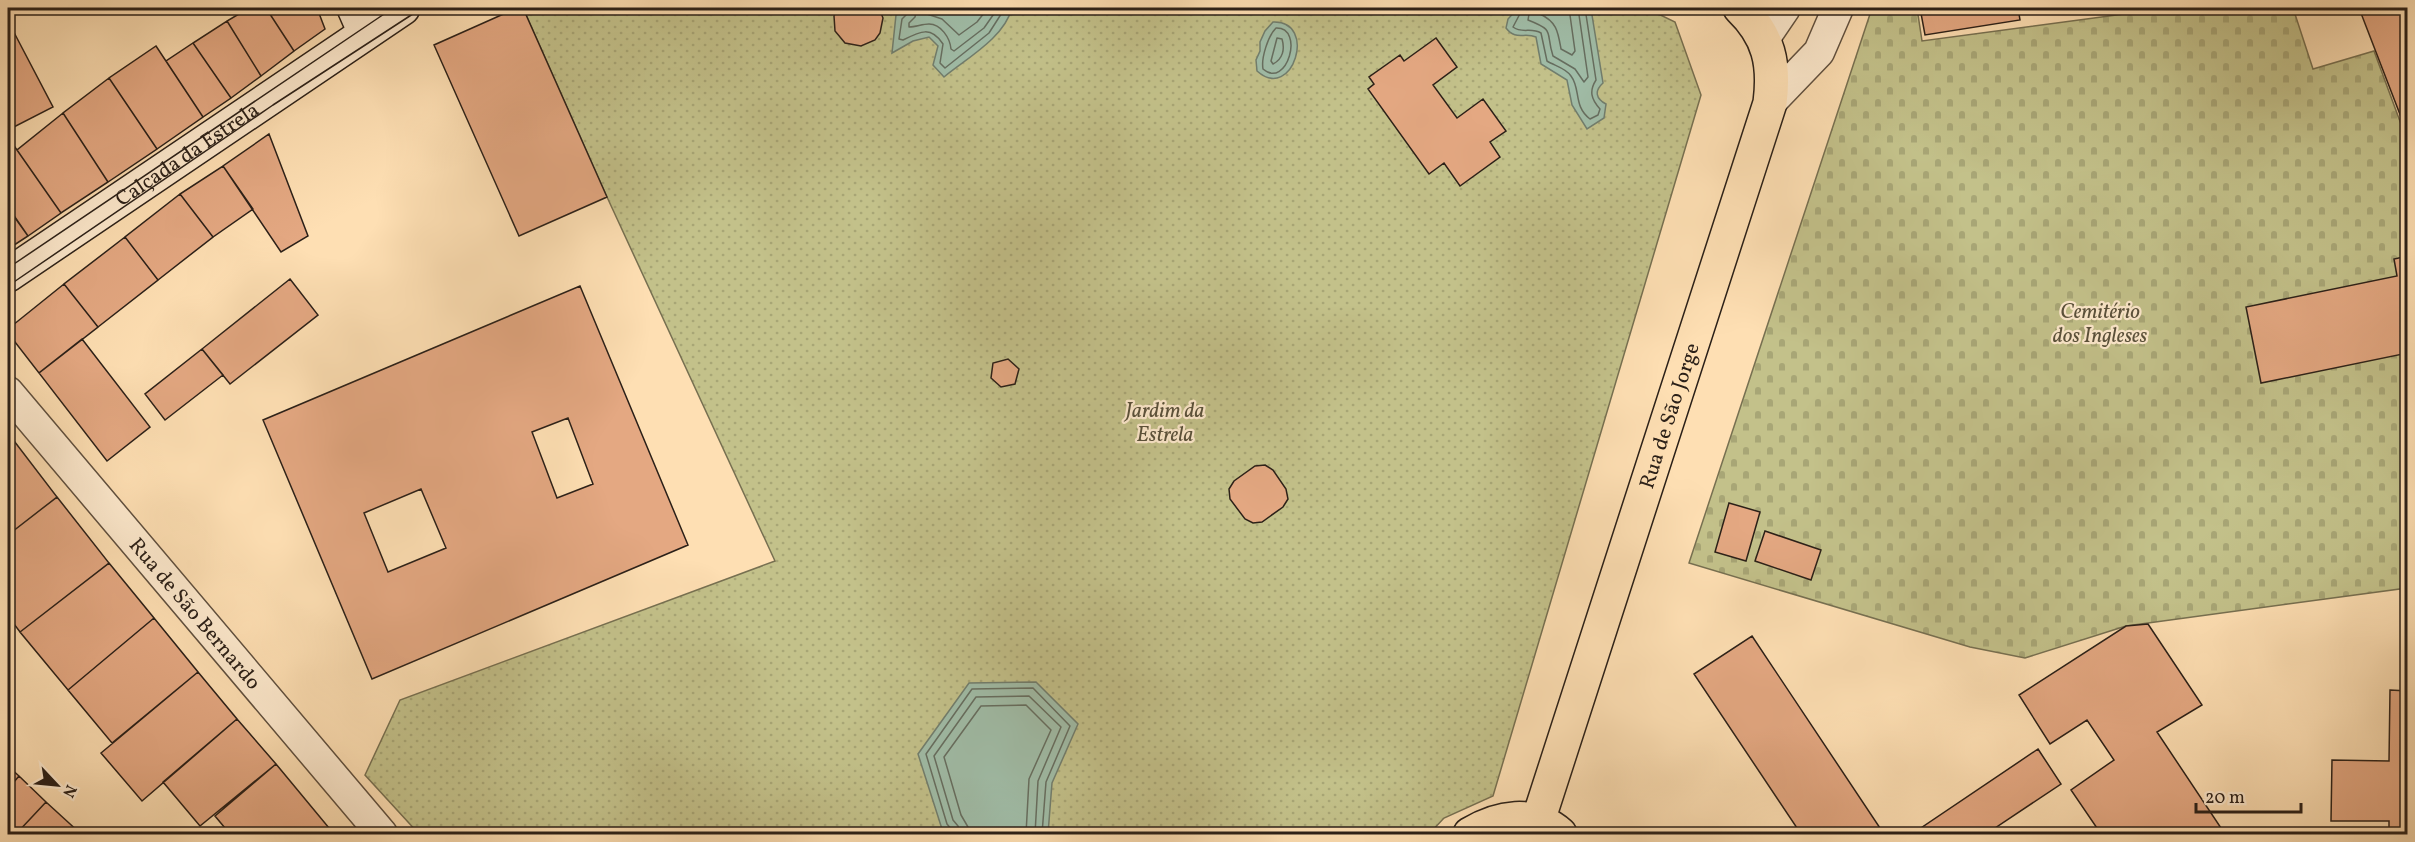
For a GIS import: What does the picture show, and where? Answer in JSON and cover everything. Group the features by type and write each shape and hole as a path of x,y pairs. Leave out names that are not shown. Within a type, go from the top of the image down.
{"main road":[{"name":"Calçada da Estrela","path":"8,275 360,20 403,8"},
{"name":"Rua de São Jorge","path":"1549,828 1770,103 1773,76 1764,39 1742,10"},
{"path":"1470,834 1492,822 1515,818 1549,828"}],"street":[{"path":"1764,39 1785,8"},
{"path":"1770,103 1819,52 1838,8"},
{"name":"Rua de São Bernardo","path":"8,392 382,834"}],"green space":[{"name":"Jardim da Estrela","path":"523,8 1646,8 1675,22 1701,95 1493,796 1444,818 1429,834 419,834 365,775 400,700 775,561 607,197"},
{"name":"Cemitério dos Ingleses","path":"1872,8 1917,8 1922,41 2169,8 2293,8 2313,69 2374,51 2401,124 2407,122 2407,588 2126,626 2025,658 1970,647 1689,563"}],"water":[{"path":"907,8 1012,8 1008,19 993,38 944,77 933,65 938,46 929,37 913,41 892,53 896,15"},
{"path":"1518,8 1591,9 1603,83 1597,95 1606,104 1604,118 1587,129 1572,105 1567,80 1541,64 1536,37 1513,34 1506,28 1508,19"},
{"path":"1273,22 1287,25 1295,33 1297,45 1290,69 1281,77 1270,78 1257,71 1256,60 1260,51 1260,42 1265,31"},
{"path":"1036,682 1078,724 1052,783 1048,834 950,834 942,829 918,754 969,683"}],"building":[{"path":"249,8 266,8 294,51 261,76 227,21"},
{"path":"266,8 317,8 325,29 294,51"},
{"path":"517,8 523,8 607,197 519,236 434,45"},
{"path":"838,8 879,8 883,18 880,33 875,40 861,46 845,43 835,31 834,16"},
{"path":"1920,8 2018,8 2020,20 1925,35"},
{"path":"2359,8 2408,8 2408,114 2401,117"},
{"path":"8,21 53,107 8,130"},
{"path":"227,21 261,76 231,98 193,43"},
{"path":"1436,38 1457,67 1433,85 1457,118 1483,99 1506,131 1490,142 1500,157 1460,186 1444,163 1429,174 1368,89 1374,84 1369,77 1400,55 1404,61"},
{"path":"193,43 231,98 203,117 166,61"},
{"path":"156,46 203,117 157,149 109,78"},
{"path":"109,78 157,149 108,182 63,113"},
{"path":"63,113 108,182 61,213 17,150"},
{"path":"269,134 308,236 281,252 223,166"},
{"path":"10,140 61,213 28,236 8,207 8,141"},
{"path":"223,166 253,209 213,237 180,194"},
{"path":"180,194 213,237 158,280 125,237"},
{"path":"8,208 28,236 8,249"},
{"path":"125,237 158,280 98,327 64,284"},
{"path":"2408,256 2408,353 2261,383 2246,307 2397,276 2394,259"},
{"path":"290,279 318,315 230,384 202,349"},
{"path":"64,284 98,327 39,373 8,333 8,329"},
{"path":"580,286 688,545 372,679 263,420","holes":["568,418 593,484 557,498 532,432","421,489 446,548 388,572 364,513"]},
{"path":"82,339 150,427 107,461 39,373"},
{"path":"202,349 223,375 165,420 145,394"},
{"path":"1008,359 1019,369 1015,384 1001,387 991,378 993,363"},
{"path":"8,433 57,497 8,535"},
{"path":"1265,465 1273,470 1286,489 1288,499 1283,507 1262,522 1253,523 1245,519 1230,499 1229,489 1234,481 1255,466"},
{"path":"57,497 109,563 20,632 8,616 8,535"},
{"path":"1729,503 1760,512 1746,561 1715,552"},
{"path":"1765,531 1821,550 1811,580 1755,561"},
{"path":"109,563 154,618 68,690 20,632"},
{"path":"154,618 198,672 112,743 68,690"},
{"path":"2148,624 2202,705 2157,732 2225,834 2101,834 2071,790 2114,760 2087,720 2050,744 2019,695 2126,626"},
{"path":"1752,636 1884,834 1801,834 1694,674"},
{"path":"198,672 237,719 142,801 101,753"},
{"path":"2390,690 2408,691 2408,834 2389,834 2389,821 2331,821 2332,760 2389,761"},
{"path":"237,719 276,764 200,826 163,782"},
{"path":"2038,749 2061,784 1986,834 1912,834"},
{"path":"276,764 334,834 230,834 215,816"},
{"path":"8,766 19,776 8,789"},
{"path":"19,776 46,802 16,834 8,834 8,789"},
{"path":"46,802 81,834 16,834"}],"tram line":[{"path":"8,268 393,8"},
{"path":"8,286 273,105 422,8"}]}
